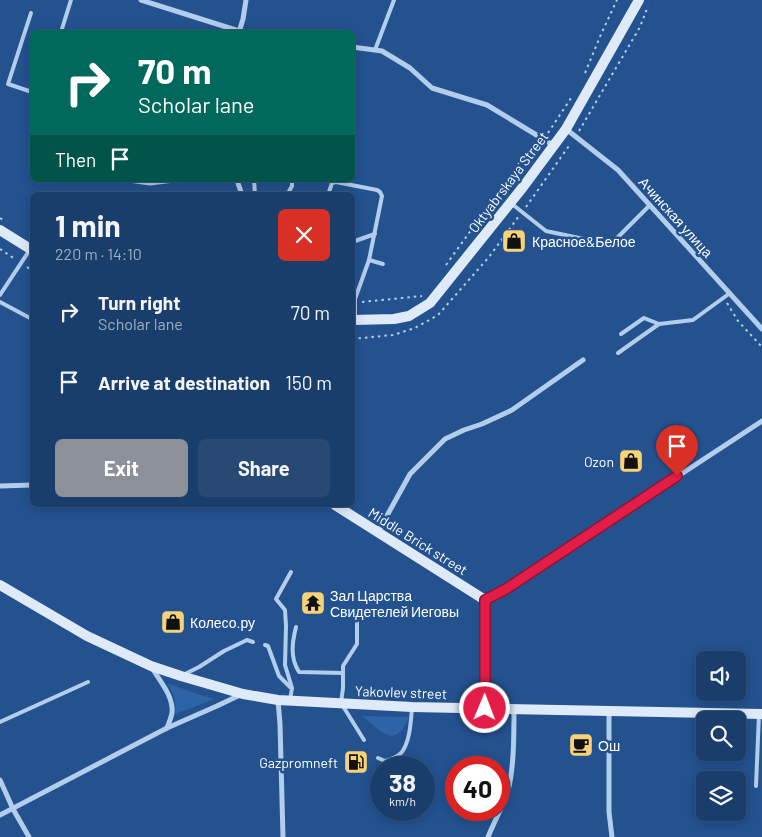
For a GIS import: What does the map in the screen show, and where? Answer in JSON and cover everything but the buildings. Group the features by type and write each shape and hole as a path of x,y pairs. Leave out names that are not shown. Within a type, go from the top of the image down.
{"main road":[{"name":"Oktyabrskaya Street","path":"355,320 394,320 409,316 430,303 566,129 639,0"},
{"path":"0,230 30,248"},
{"name":"Middle Brick street","path":"338,507 485,600"},
{"name":"Yakovlev street","path":"0,585 87,636 150,666 243,694 278,700 412,707 760,714"},
{"path":"485,600 485,708"}],"street":[{"path":"141,0 233,30"},
{"path":"240,30 246,0"},
{"path":"355,47 382,51 410,68 432,88 488,106 553,146"},
{"name":"Ачинская улица","path":"566,129 618,170 761,327"},
{"path":"143,182 158,182"},
{"path":"378,533 410,474 445,439 512,410 583,360"},
{"path":"485,600 506,589 762,421"},
{"path":"0,486 30,485"},
{"path":"150,666 165,690 172,706 172,714 167,728"},
{"path":"0,816 167,728 243,694"},
{"path":"278,700 283,837"},
{"path":"488,837 509,784 513,749 514,709"},
{"path":"609,711 609,812 612,837"},
{"path":"0,780 29,837"}],"lane":[{"path":"62,30 72,0"},
{"path":"375,50 394,0"},
{"path":"30,91 8,84 31,13"},
{"path":"329,192 332,183 336,182"},
{"path":"346,182 377,190 382,196 369,260 355,303"},
{"path":"510,202 546,231 598,242 614,241 650,205"},
{"path":"355,241 375,234"},
{"path":"0,295 30,250"},
{"path":"369,260 383,264"},
{"path":"621,334 644,318 659,324 693,320 730,293"},
{"path":"0,302 30,318"},
{"path":"618,353 659,324"},
{"path":"290,702 292,688 285,665 285,610 276,599 291,572"},
{"path":"357,622 357,644 343,666 341,704 364,740"},
{"path":"296,627 292,640 293,663 299,672 343,672"},
{"path":"181,676 247,640 253,642"},
{"path":"265,646 268,646 279,676 292,688"},
{"path":"0,722 88,682"},
{"path":"397,756 404,749 409,734 412,707"},
{"path":"756,786 760,714"}],"path":[{"path":"585,73 617,0"},
{"path":"543,140 575,92"},
{"path":"442,272 520,162 530,160"},
{"path":"501,243 513,230"},
{"path":"558,241 565,245 587,246"},
{"path":"355,303 425,295"},
{"path":"724,298 738,321 762,347"}],"shaded area":[{"path":"167,683 215,699 175,714 176,705"},
{"path":"362,716 409,717 404,727 393,736 382,732"}],"place":[{"name":"Красное&Белое","path":"514,241"},
{"name":"Ozon","path":"631,461"},
{"name":"Зал Царства Свидетелей Иеговы","path":"313,603"},
{"name":"Колесо.ру","path":"173,622"},
{"name":"Ош","path":"581,745"},
{"name":"Gazpromneft","path":"356,762"}],"route":[{"path":"485,708 485,600 506,589 677,476"}]}
